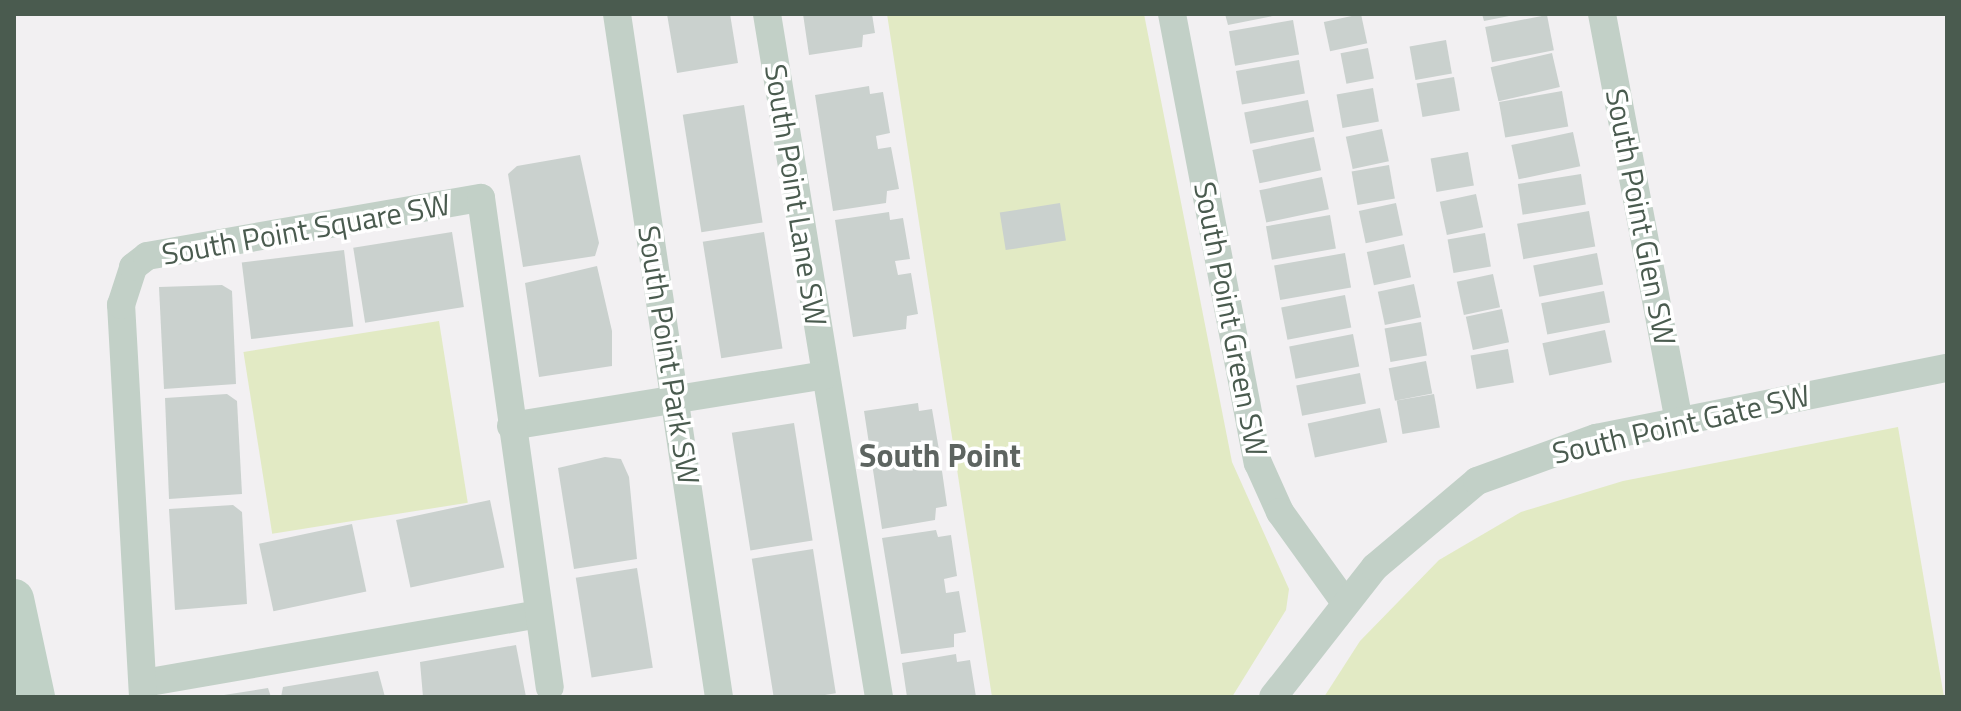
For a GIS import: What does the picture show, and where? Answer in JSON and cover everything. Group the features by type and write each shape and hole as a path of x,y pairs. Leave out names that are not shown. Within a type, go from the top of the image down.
{"main road":[{"path":"14,599 35,697"}],"street":[{"name":"South Point Park SW","path":"617,14 677,399 719,697"},
{"name":"South Point Lane SW","path":"767,14 879,697"},
{"name":"South Point Green SW","path":"1172,14 1258,463 1280,512 1344,601"},
{"name":"South Point Glen SW","path":"1602,14 1679,420"},
{"name":"South Point Square SW","path":"539,614 144,690 135,637 121,305 122,286 147,256 481,198 550,687"},
{"name":"South Point Gate SW","path":"1273,697 1344,601 1431,514 1477,481 1596,438 1947,368"},
{"path":"511,426 825,375"}],"green space":[{"path":"887,14 1144,14 1232,462 1289,589 1286,610 1232,697 992,697"},
{"path":"439,321 468,503 272,534 243,352"},
{"path":"1898,427 1944,697 1324,697 1360,641 1439,560 1521,512 1623,481"}],"building":[{"path":"667,14 730,14 738,63 677,73"},
{"path":"803,14 872,14 875,33 863,35 862,47 809,55"},
{"path":"1225,14 1278,14 1278,15 1228,25"},
{"path":"1361,14 1367,43 1330,51 1324,22"},
{"path":"1482,14 1514,14 1514,15 1484,21"},
{"path":"1547,15 1554,50 1492,62 1485,27"},
{"path":"1293,20 1299,54 1235,66 1229,31"},
{"path":"1446,40 1452,73 1415,80 1410,46"},
{"path":"1368,48 1374,78 1346,84 1341,53"},
{"path":"1552,53 1560,87 1498,101 1491,67"},
{"path":"1299,60 1305,93 1242,105 1236,71"},
{"path":"1454,77 1460,110 1422,117 1417,84"},
{"path":"869,86 870,94 883,92 890,133 876,136 878,149 891,147 899,189 887,191 886,203 833,211 815,95"},
{"path":"1373,88 1379,121 1342,128 1337,94"},
{"path":"1562,91 1568,126 1505,138 1499,102"},
{"path":"1308,100 1314,131 1250,144 1244,112"},
{"path":"744,105 763,223 701,232 683,115"},
{"path":"1382,129 1389,161 1353,169 1346,137"},
{"path":"1573,132 1580,166 1519,179 1511,145"},
{"path":"1314,137 1321,170 1259,183 1252,150"},
{"path":"1468,152 1474,185 1436,192 1431,159"},
{"path":"580,155 599,243 595,256 523,267 508,174 517,166"},
{"path":"1389,165 1395,198 1357,205 1352,172"},
{"path":"1581,174 1586,205 1523,215 1518,184"},
{"path":"1322,177 1329,209 1266,223 1259,190"},
{"path":"1476,194 1483,227 1447,235 1440,202"},
{"path":"1060,203 1066,241 1006,250 1000,213"},
{"path":"1396,203 1403,235 1366,243 1359,211"},
{"path":"1589,211 1595,246 1523,259 1517,224"},
{"path":"889,212 890,220 903,218 910,259 895,261 898,275 911,273 918,314 907,316 906,329 853,337 835,220"},
{"path":"1330,215 1336,248 1272,260 1266,226"},
{"path":"452,232 464,307 365,323 353,248"},
{"path":"764,232 782,349 721,358 703,242"},
{"path":"1485,233 1491,266 1453,273 1448,240"},
{"path":"1404,244 1411,277 1374,285 1367,252"},
{"path":"344,250 353,326 251,339 242,263"},
{"path":"1345,253 1351,287 1280,300 1274,266"},
{"path":"1597,253 1603,284 1539,297 1533,265"},
{"path":"597,266 612,331 612,366 539,377 525,283"},
{"path":"1493,274 1500,307 1464,315 1457,282"},
{"path":"1414,284 1421,317 1385,325 1378,292"},
{"path":"222,285 232,291 236,384 164,389 159,287"},
{"path":"1604,291 1610,322 1547,335 1541,303"},
{"path":"1345,295 1351,327 1287,340 1281,307"},
{"path":"1502,309 1509,342 1473,350 1466,317"},
{"path":"1421,322 1427,355 1390,362 1385,328"},
{"path":"1605,330 1612,362 1549,376 1542,343"},
{"path":"1353,334 1359,366 1295,379 1289,346"},
{"path":"1508,349 1514,382 1476,389 1471,356"},
{"path":"1426,361 1432,393 1395,401 1389,368"},
{"path":"1360,373 1366,403 1302,416 1296,385"},
{"path":"227,394 237,401 242,494 169,499 165,398"},
{"path":"1434,394 1440,427 1402,434 1397,401"},
{"path":"918,403 919,411 932,409 939,450 924,453 927,467 941,464 947,506 936,508 935,520 882,529 864,411"},
{"path":"1380,408 1387,442 1315,458 1308,423"},
{"path":"794,423 813,541 750,550 732,433"},
{"path":"605,457 621,459 629,477 637,559 574,569 558,468"},
{"path":"490,500 504,567 410,587 396,520"},
{"path":"233,505 242,512 247,604 175,610 169,509"},
{"path":"352,524 366,591 273,611 259,544"},
{"path":"936,530 938,537 951,535 957,576 944,579 946,593 959,591 966,632 954,634 954,647 901,654 882,538"},
{"path":"813,549 836,693 774,697 752,559"},
{"path":"637,568 653,668 592,677 576,578"},
{"path":"516,645 526,697 423,697 420,662"},
{"path":"956,654 957,662 970,660 976,697 907,697 902,663"},
{"path":"378,671 385,697 281,697 283,687"},
{"path":"268,688 271,697 224,697 224,695"}],"district":[{"name":"South Point","path":"940,455"}]}
